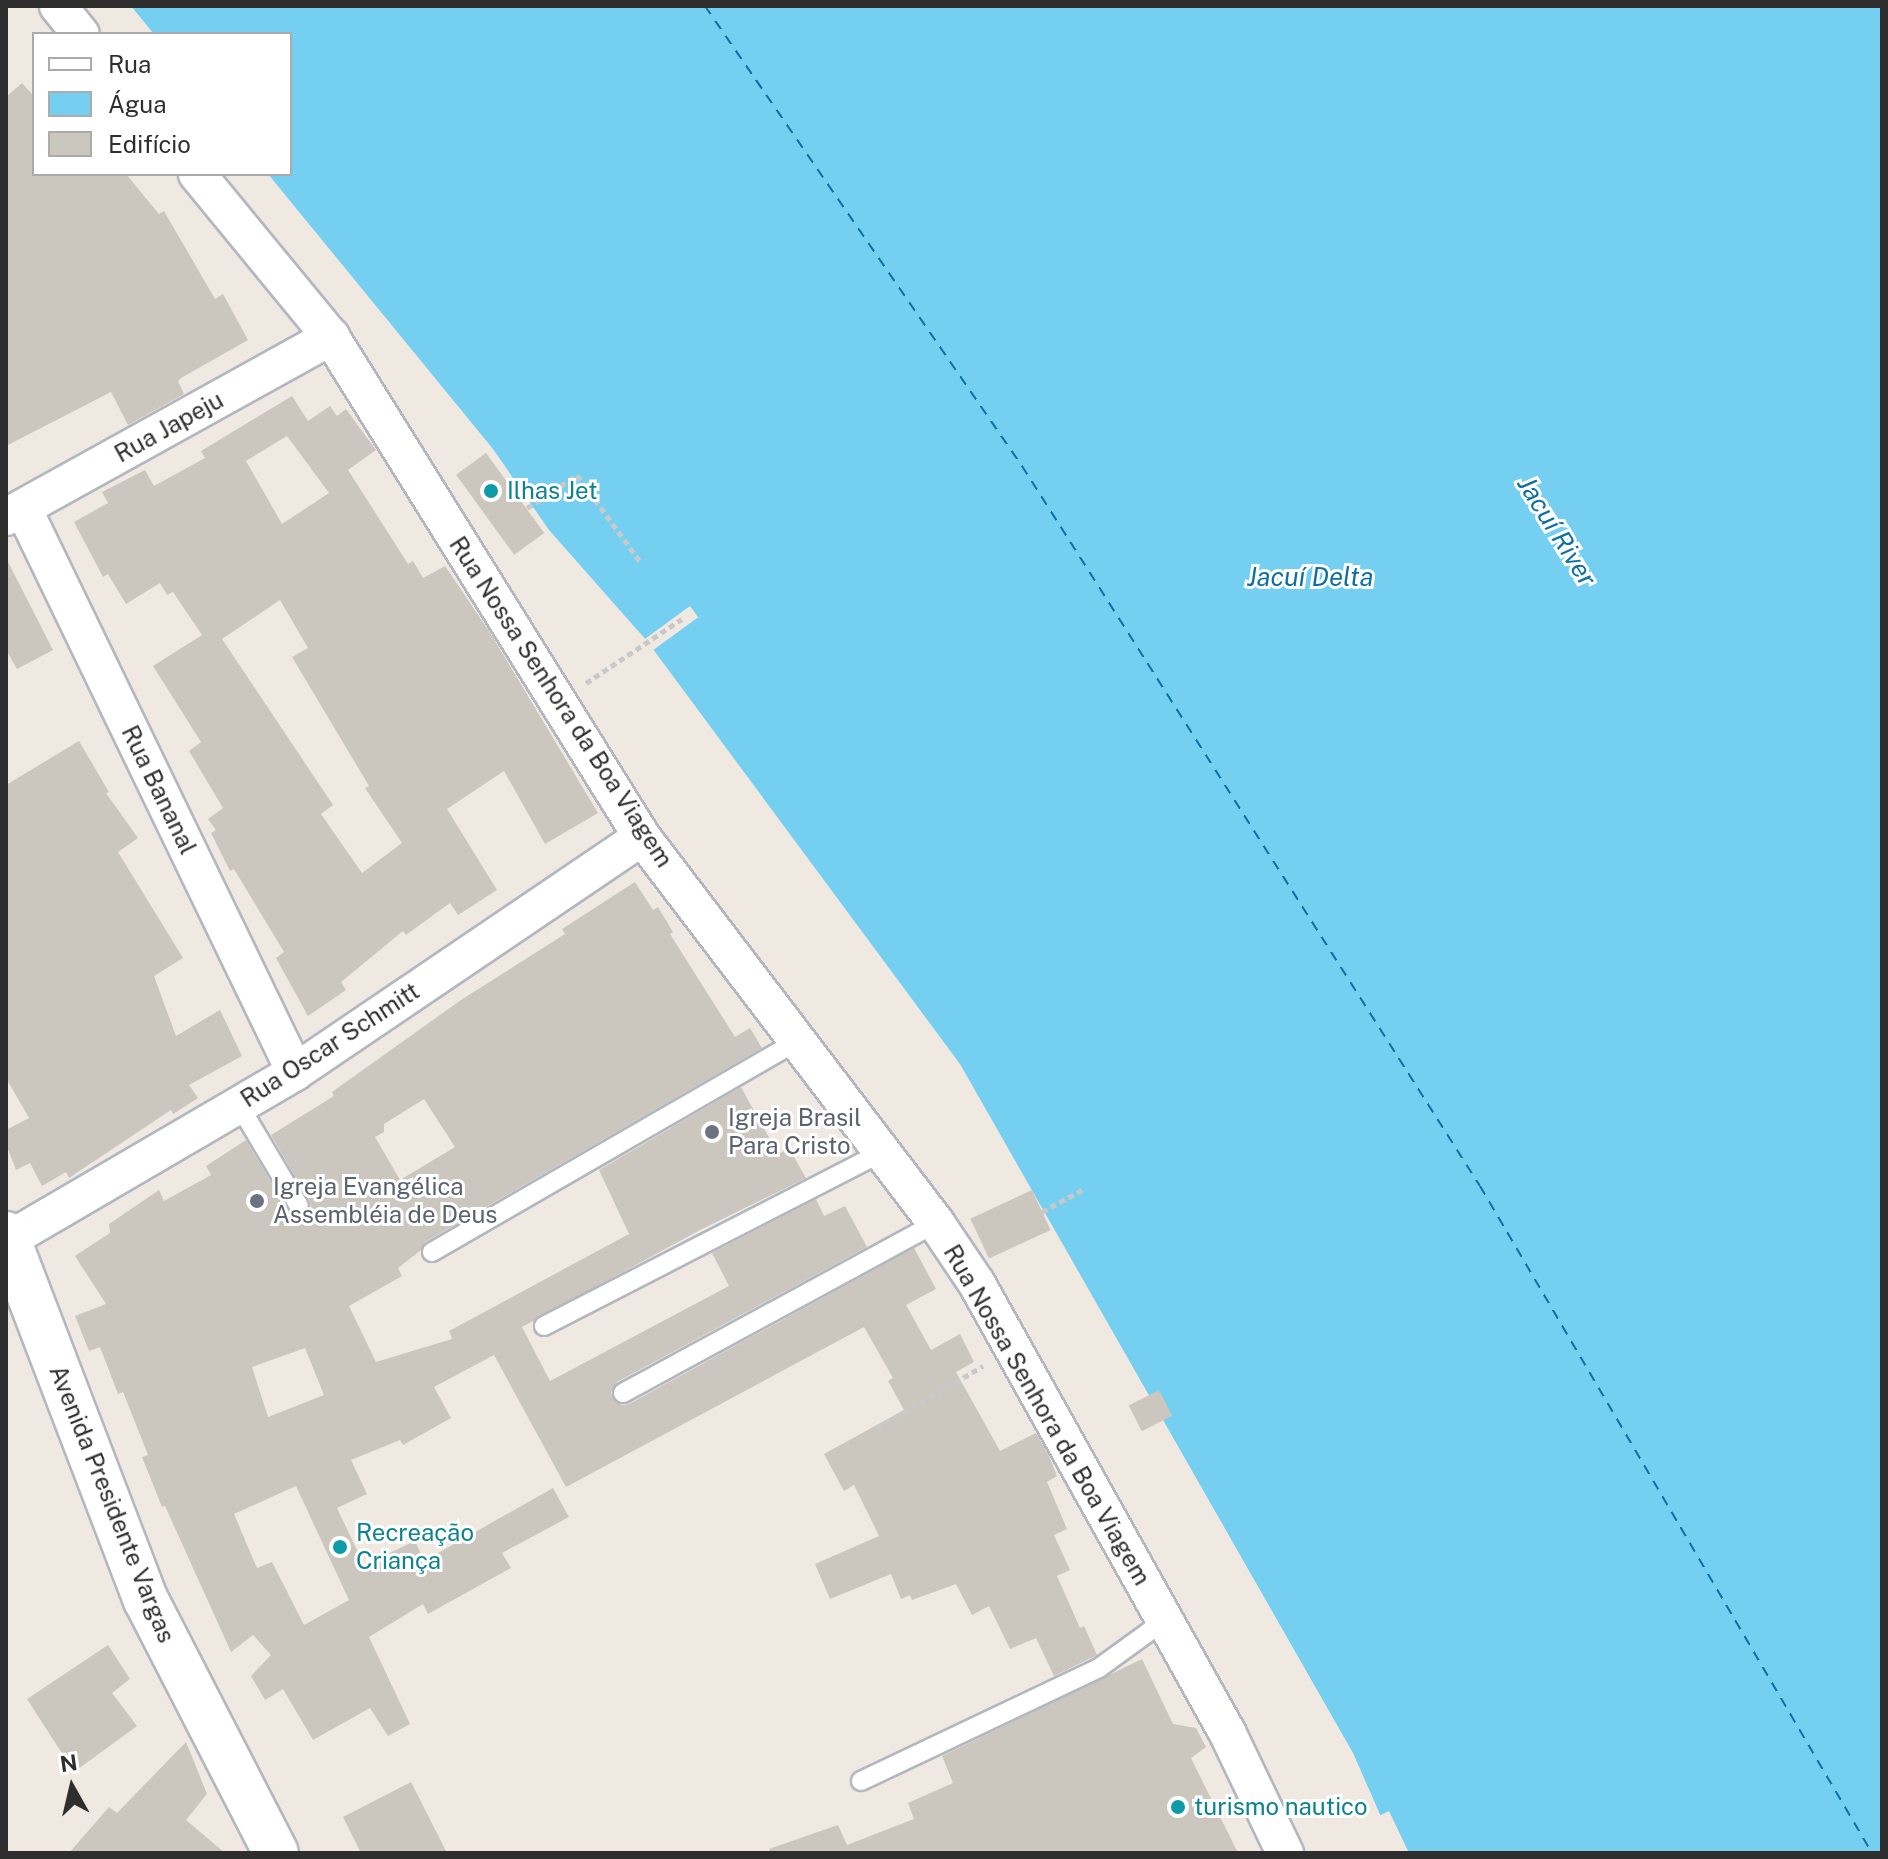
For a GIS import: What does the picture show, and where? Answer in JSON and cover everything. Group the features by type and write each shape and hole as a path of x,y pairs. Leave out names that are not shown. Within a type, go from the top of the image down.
{"street":[{"path":"58,6 79,32"},
{"name":"Rua Nossa Senhora da Boa Viagem","path":"199,176 331,337 642,837 936,1223 977,1284 1227,1732 1285,1853"},
{"name":"Rua Japeju","path":"14,512 331,337"},
{"name":"Rua Bananal","path":"14,512 295,1072"},
{"name":"Rua Oscar Schmitt","path":"7,1237 295,1072 642,837"},
{"name":"Avenida Presidente Vargas","path":"7,1237 146,1600 276,1853"}],"lane":[{"path":"432,1252 797,1041"},
{"path":"239,1105 299,1206"},
{"path":"544,1326 882,1152"},
{"path":"623,1393 936,1223"},
{"path":"861,1781 1099,1668 1164,1621"}],"path":[{"path":"527,508 577,475 642,564"},
{"path":"558,701 682,619"},
{"path":"1042,1212 1082,1190"},
{"path":"877,1428 1011,1349"}],"water":[{"name":"Jacuí Delta","path":"131,6 1882,6 1882,1853 1397,1853 1353,1753 960,1064 647,641 549,530 493,449 270,176 292,176 292,32 152,32"}],"pier":[{"path":"690,606 698,617 653,650 645,639"},
{"path":"1389,1811 1409,1853 1393,1853 1377,1817"}],"building":[{"path":"22,83 32,94 32,176 128,176 159,214 164,211 215,299 223,294 248,340 181,378 178,381 184,394 128,425 111,392 6,446 6,97"},
{"path":"292,396 308,421 330,406 337,416 346,409 376,450 348,470 408,564 413,561 423,578 445,566 489,631 598,813 545,844 504,771 447,809 497,890 458,915 450,903 406,935 403,931 341,982 346,990 308,1016 276,958 284,952 234,869 230,871 211,833 216,830 208,819 223,808 189,751 201,742 153,666 202,635 173,592 167,595 160,583 126,604 108,574 103,577 74,522 108,503 102,492 145,470 154,486 205,458 201,451","holes":["287,436 329,493 282,524 246,461","280,600 308,648 292,657 369,786 365,788 402,843 362,873 321,814 333,805 222,639"]},
{"name":"Ilhas Jet","path":"486,453 544,533 514,555 456,475"},
{"path":"6,558 53,650 17,669 6,650"},
{"path":"79,741 109,792 106,793 138,838 118,852 183,958 154,976 176,1036 220,1010 242,1056 189,1085 198,1098 173,1114 171,1110 69,1178 66,1172 42,1186 30,1163 16,1170 6,1144 6,1130 29,1118 6,1078 6,785"},
{"path":"635,882 653,910 658,907 673,932 670,934 735,1037 750,1028 762,1048 425,1242 420,1251 398,1268 402,1276 349,1306 376,1362 452,1339 449,1331 629,1234 599,1170 741,1087 778,1154 789,1148 806,1178 700,1230 522,1327 550,1381 729,1286 712,1253 816,1199 824,1216 845,1206 867,1247 617,1382 611,1392 613,1399 622,1405 629,1404 914,1248 936,1289 906,1305 931,1350 960,1334 974,1362 956,1372 1000,1451 1036,1433 1049,1456 1057,1476 1047,1482 1067,1529 1054,1535 1070,1570 1057,1576 1080,1628 1084,1626 1097,1655 1054,1676 1036,1638 1010,1649 989,1606 972,1615 956,1584 912,1600 910,1595 901,1599 891,1574 830,1599 815,1564 879,1536 854,1485 844,1491 824,1454 904,1410 888,1381 893,1378 864,1327 566,1487 494,1355 434,1387 451,1418 403,1445 400,1440 351,1460 367,1494 337,1508 364,1565 415,1541 424,1561 553,1488 569,1517 502,1553 511,1568 428,1614 423,1604 369,1637 410,1724 388,1736 370,1708 313,1740 283,1689 265,1700 251,1676 271,1655 253,1635 231,1652 165,1506 162,1507 142,1457 148,1455 123,1392 118,1394 100,1347 89,1351 75,1316 106,1304 75,1256 110,1233 109,1224 159,1190 164,1201 211,1175 206,1166 246,1140 289,1213 298,1218 306,1216 311,1207 309,1200 271,1135 334,1096 332,1092 461,1000 565,934 562,929","holes":["424,1099 455,1147 400,1180 375,1137 384,1132 384,1124","305,1348 324,1395 268,1417 252,1367","296,1486 349,1600 304,1625 272,1562 257,1568 234,1514"]},
{"path":"1032,1190 1051,1230 989,1259 970,1219"},
{"path":"1159,1390 1172,1416 1142,1431 1129,1405"},
{"path":"108,1645 130,1679 112,1693 137,1726 74,1772 27,1699"},
{"path":"1142,1659 1173,1724 1196,1728 1206,1747 1191,1758 1238,1853 770,1853 769,1849 838,1825 847,1845 914,1819 908,1803 953,1783 942,1756"},
{"path":"186,1742 207,1794 186,1820 225,1853 69,1853 109,1807 117,1813"},
{"path":"411,1782 447,1853 361,1853 343,1817"}],"ferry route":[{"path":"705,6 1022,466 1480,1186 1872,1853"}],"place":[{"name":"Ilhas Jet","path":"491,491"},
{"name":"Igreja Brasil Para Cristo","path":"712,1132"},
{"name":"Igreja Evangélica Assembléia de Deus","path":"257,1201"},
{"name":"Recreação Criança","path":"340,1547"},
{"name":"turismo nautico","path":"1178,1807"}],"water label":[{"name":"Jacuí River","path":"1557,531"}]}
